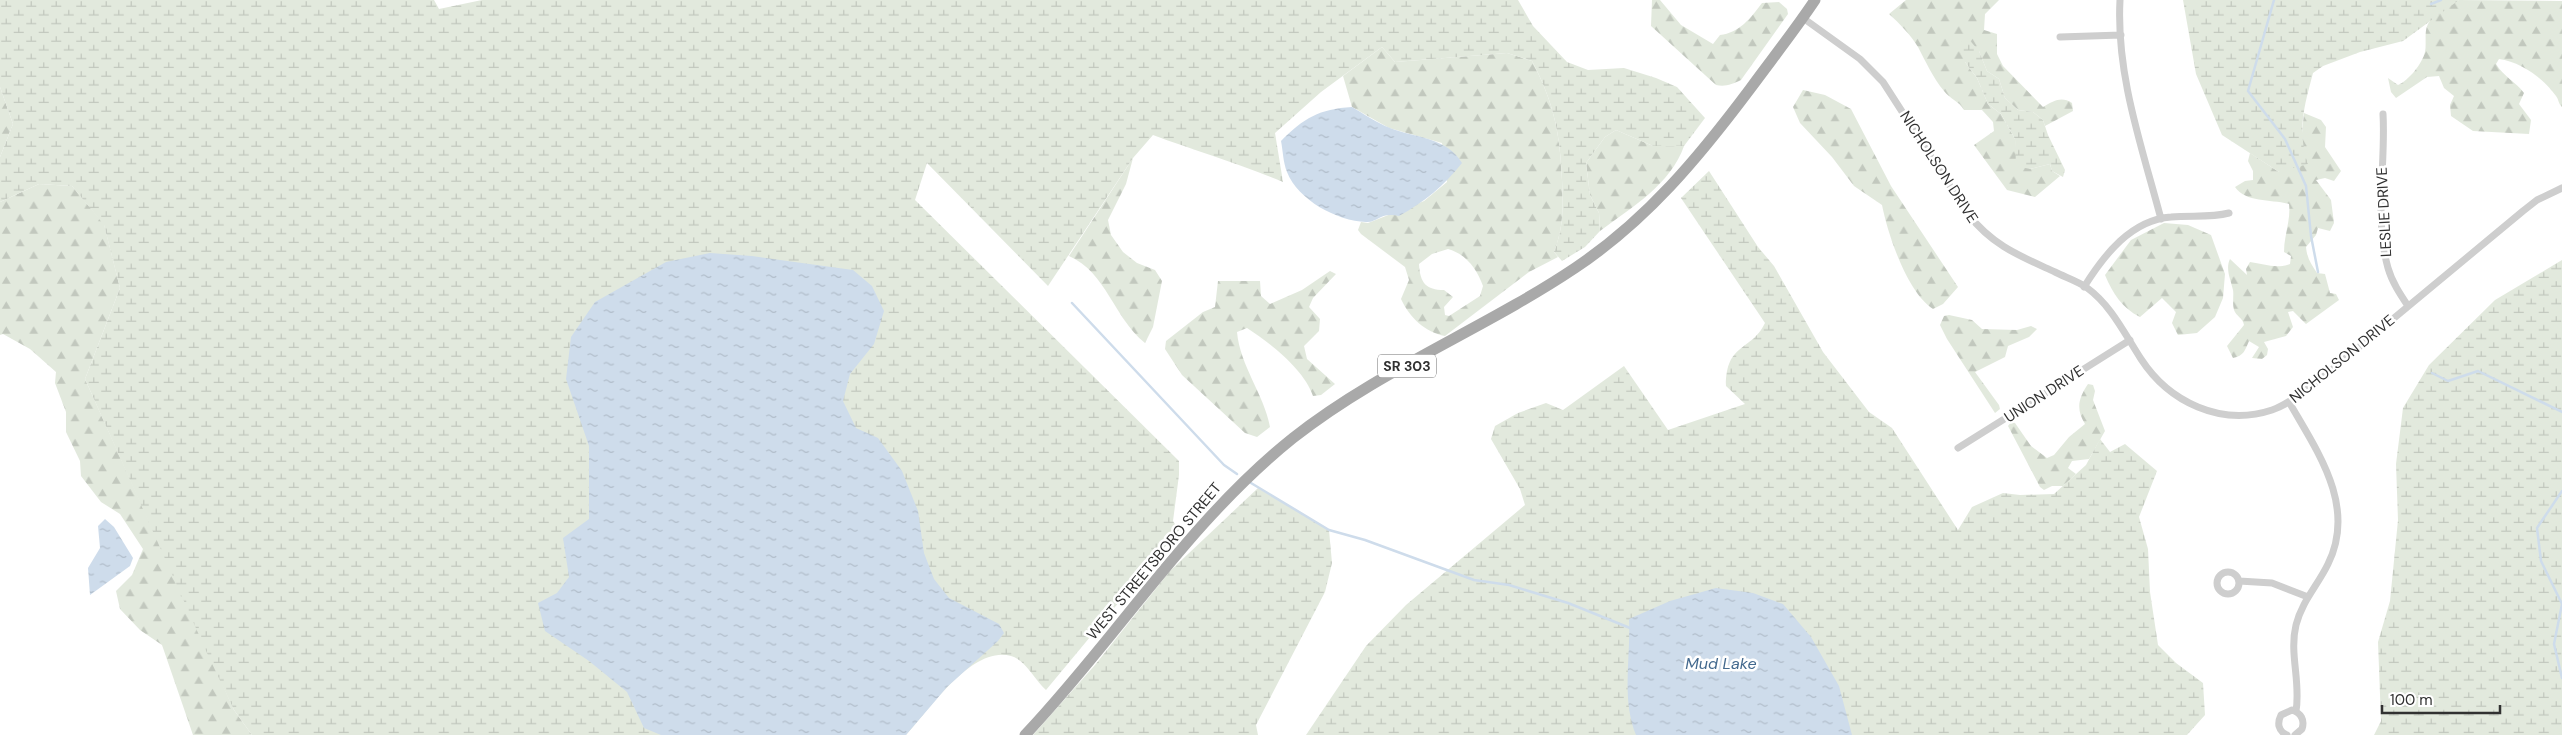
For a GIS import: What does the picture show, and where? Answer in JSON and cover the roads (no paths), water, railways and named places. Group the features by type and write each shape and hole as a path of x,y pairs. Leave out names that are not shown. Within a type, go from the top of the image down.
{"main road":[{"name":"WEST STREETSBORO STREET","path":"1025,735 1198,528 1249,476 1314,422 1412,363 1549,285 1602,250 1628,229 1673,186 1713,139 1815,0"}],"street":[{"path":"2120,0 2121,35 2129,98 2161,219"},
{"name":"NICHOLSON DRIVE","path":"1803,18 1860,59 1883,82 1980,230 2008,250 2084,286 2110,309 2141,359 2172,393 2192,405 2223,414 2246,415 2272,410 2289,402 2317,382 2530,205 2562,188"},
{"path":"2060,37 2121,35"},
{"name":"LESLIE DRIVE","path":"2384,114 2385,137 2381,179 2385,252 2394,284 2408,306"},
{"path":"2084,286 2113,247 2128,235 2161,219 2218,216 2229,212"},
{"name":"UNION DRIVE","path":"1958,448 2130,340"},
{"path":"2289,402 2327,470 2337,500 2338,520 2332,555 2308,597 2296,624 2293,641 2298,697 2296,712"},
{"path":"2239,581 2272,582 2308,597"},
{"path":"2287,735 2279,727 2279,719 2284,712 2296,712 2302,717 2303,725 2295,735"}],"water":[{"path":"1352,107 1390,128 1439,143 1456,154 1462,163 1433,193 1399,216 1387,215 1366,222 1343,218 1331,213 1309,200 1292,182 1287,172 1281,141 1297,126 1313,116 1330,110"},
{"path":"710,253 752,256 853,270 872,286 884,311 874,344 850,374 843,401 856,428 878,438 902,471 918,511 924,553 934,579 949,598 999,624 1004,633 998,641 947,687 906,735 661,735 644,728 627,692 589,661 545,631 538,603 557,593 569,577 563,538 589,519 589,446 566,379 571,337 595,302 666,262"},
{"path":"105,519 114,527 133,558 130,566 90,595 88,568 100,548 98,526"},
{"name":"Mud Lake","path":"1716,588 1753,593 1783,604 1811,637 1839,686 1852,735 1636,735 1631,721 1628,692 1629,619 1670,601"}],"waterway":[{"path":"2274,0 2248,91 2285,139 2306,186 2311,236 2318,272"},
{"path":"2431,4 2441,0"},
{"path":"1072,303 1224,465 1237,474"},
{"path":"2432,373 2448,381 2478,371 2562,412"},
{"path":"1251,483 1329,530 1365,540 1474,580 1509,585 1568,603 1630,628"},
{"path":"2562,491 2537,528 2541,561 2562,604 2554,644 2562,678"}]}
